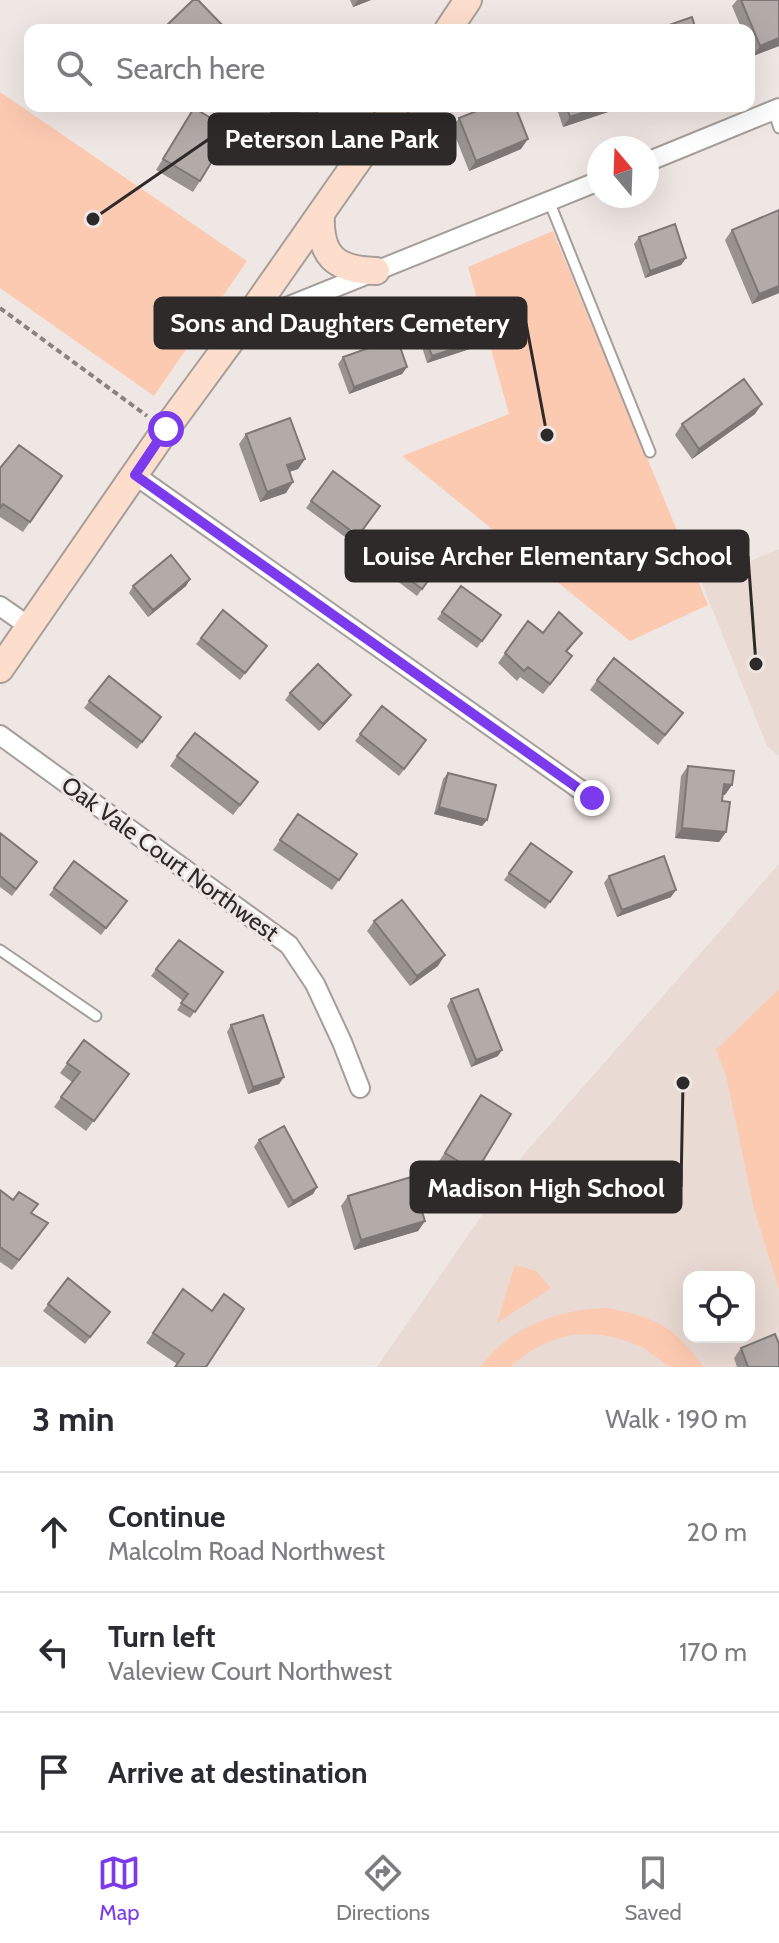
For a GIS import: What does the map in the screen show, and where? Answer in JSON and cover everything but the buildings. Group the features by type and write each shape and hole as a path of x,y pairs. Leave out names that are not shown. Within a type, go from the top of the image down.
{"main road":[{"path":"452,24 468,0"},
{"path":"0,669 392,112"},
{"path":"321,213 320,229 324,243 338,264 349,269 376,271"}],"street":[{"path":"659,158 777,115"},
{"path":"242,326 587,186"},
{"path":"135,475 592,798"},
{"path":"0,606 30,627"},
{"name":"Oak Vale Court Northwest","path":"0,735 289,945 315,984 360,1088"}],"lane":[{"path":"549,201 650,452"},
{"path":"0,950 96,1016"}],"path":[{"path":"0,308 166,429"}],"shaded area":[{"path":"0,92 24,108 24,112 29,112 247,261 154,396 0,288"},
{"path":"553,231 708,605 630,641 402,456 509,414 468,267"},
{"path":"779,549 779,756 767,746 701,581"},
{"path":"779,864 779,1367 377,1367 525,1153"},
{"path":"779,989 779,1289 754,1209 726,1075 716,1050"},
{"path":"515,1265 536,1271 551,1288 497,1323"},
{"path":"606,1308 651,1320 683,1342 703,1367 672,1367 642,1347 624,1340 589,1334 556,1339 525,1355 510,1367 481,1367 492,1353 520,1331 553,1317"}],"place":[{"name":"Peterson Lane Park","path":"93,219"},
{"name":"Sons and Daughters Cemetery","path":"547,435"},
{"name":"Louise Archer Elementary School","path":"756,664"},
{"name":"Madison High School","path":"683,1083"}],"route":[{"path":"166,429 135,475 592,798"}]}
